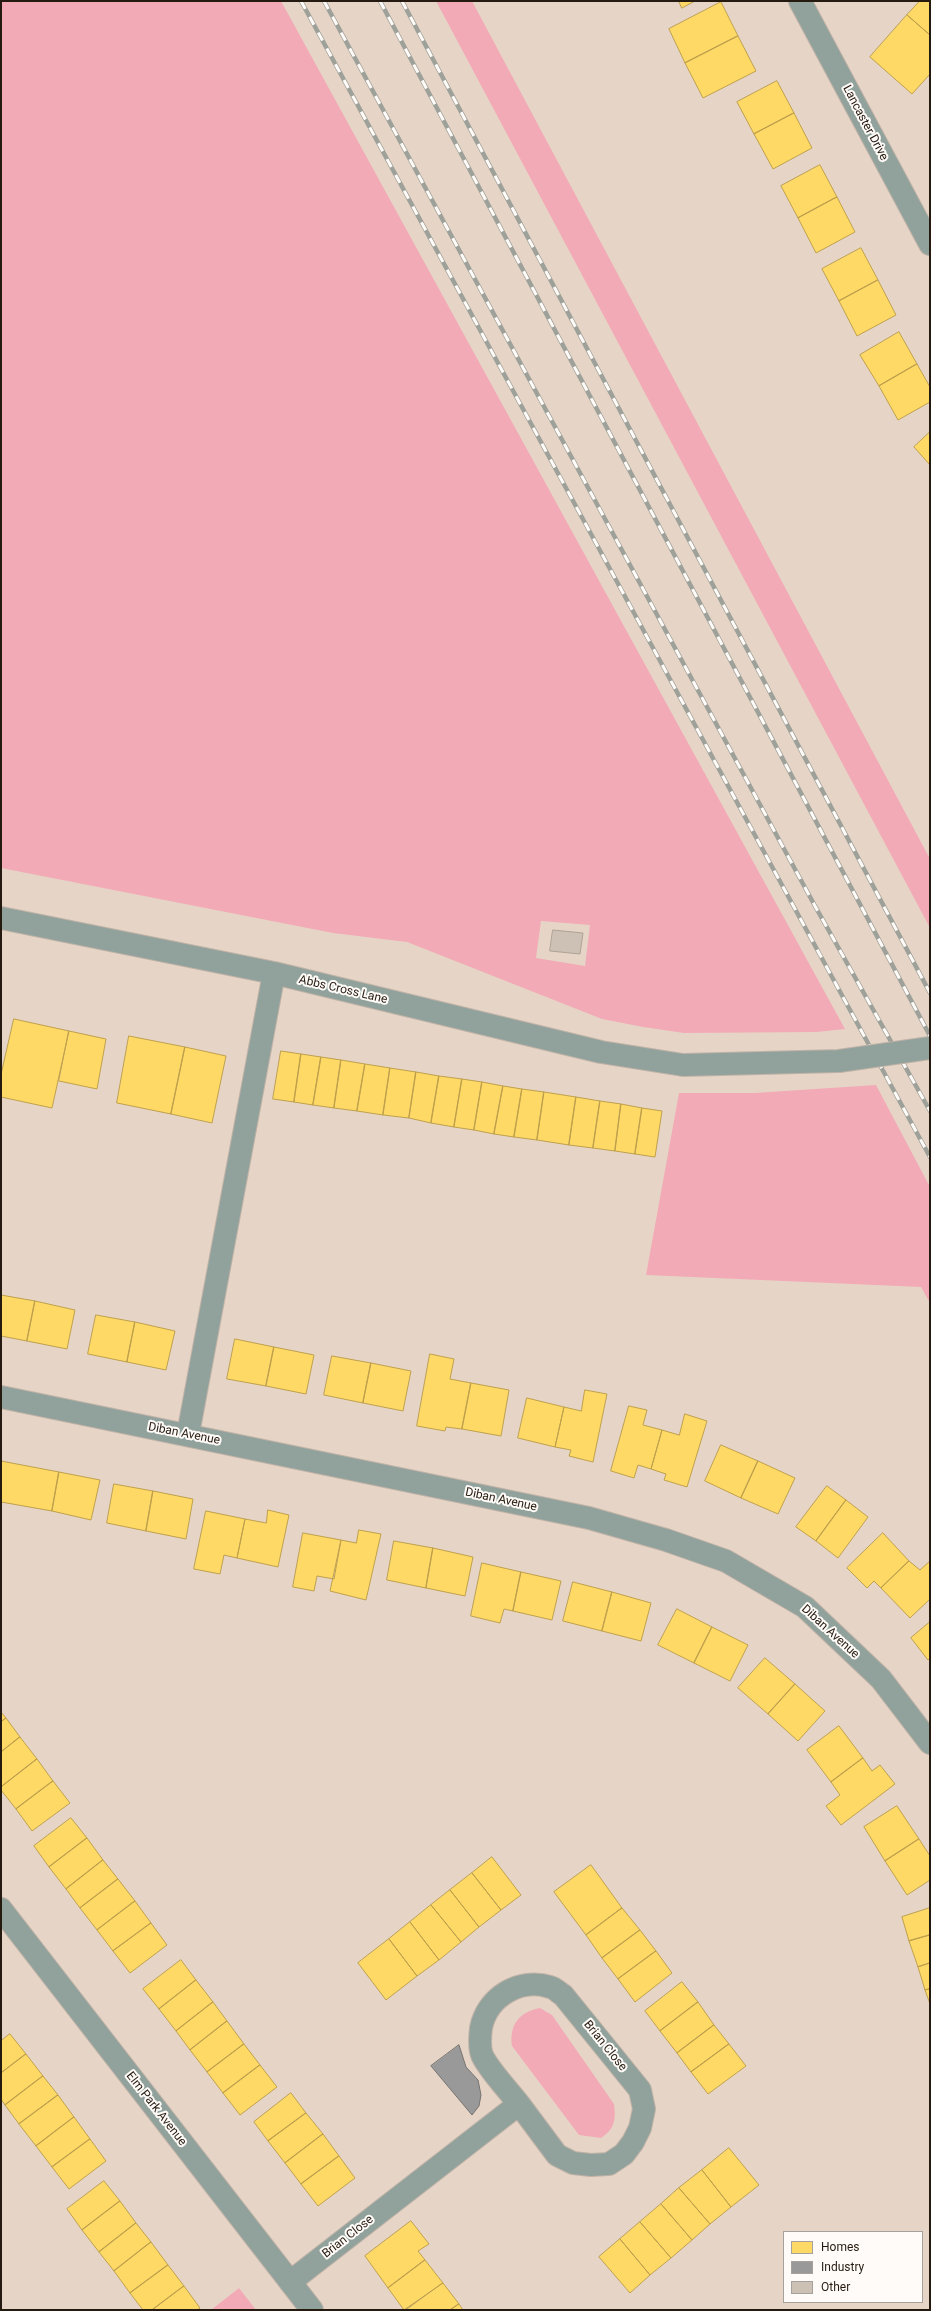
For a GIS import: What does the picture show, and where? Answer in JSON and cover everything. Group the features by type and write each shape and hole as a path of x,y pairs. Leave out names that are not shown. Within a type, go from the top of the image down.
{"street":[{"name":"Lancaster Drive","path":"800,1 930,244"},
{"name":"Abbs Cross Lane","path":"1,918 274,974 601,1052 684,1065 839,1061 930,1048"},
{"path":"188,1434 274,974"},
{"name":"Diban Avenue","path":"1,1398 188,1434 589,1518 666,1540 726,1561 805,1607 881,1679 930,1743"},
{"name":"Elm Park Avenue","path":"1,1909 312,2310"},
{"name":"Brian Close","path":"533,1985 551,1987 563,1995 640,2090 644,2109 640,2128 633,2142 624,2154 609,2164 591,2165 573,2163 557,2155 519,2104 482,2055 480,2037 482,2023 489,2007 498,1998 517,1987 533,1985"},
{"name":"Brian Close","path":"290,2282 519,2104"}],"shaded area":[{"path":"1,1 281,1 845,1029 817,1032 684,1033 643,1027 602,1019 407,942 333,933 1,868","holes":["541,921 590,925 585,966 536,958"]},
{"path":"436,1 472,1 930,859 930,928"},
{"path":"876,1085 930,1187 930,1303 921,1287 646,1275 679,1093 754,1093"},
{"path":"540,2008 552,2015 614,2104 614,2123 606,2135 601,2138 579,2135 512,2046 512,2032 517,2021 526,2013"},
{"path":"239,2288 256,2310 211,2310"}],"building: Homes":[{"path":"679,1 695,1 682,8"},
{"path":"920,1 930,1 930,35 907,15"},
{"path":"721,2 738,36 685,63 669,29"},
{"path":"907,15 930,35 930,74 912,94 870,57"},
{"path":"738,36 756,71 703,98 685,63"},
{"path":"777,81 794,113 754,134 737,102"},
{"path":"794,113 812,148 773,169 754,134"},
{"path":"820,165 837,197 798,218 781,186"},
{"path":"837,197 855,232 816,253 798,218"},
{"path":"861,248 878,280 839,301 822,269"},
{"path":"878,280 896,315 857,336 839,301"},
{"path":"899,332 917,364 879,386 860,355"},
{"path":"917,364 930,387 930,402 898,420 879,386"},
{"path":"930,432 930,465 914,447"},
{"path":"14,1019 69,1031 52,1108 1,1097 1,1075"},
{"path":"69,1031 106,1039 97,1089 59,1081"},
{"path":"129,1036 185,1047 171,1114 117,1103"},
{"path":"185,1047 226,1056 212,1123 171,1114"},
{"path":"281,1051 301,1054 294,1102 273,1099"},
{"path":"301,1054 321,1057 313,1105 294,1102"},
{"path":"321,1057 341,1060 334,1108 313,1105"},
{"path":"341,1060 365,1064 357,1111 334,1108"},
{"path":"365,1064 390,1068 383,1115 357,1111"},
{"path":"390,1068 416,1072 409,1118 383,1115"},
{"path":"416,1072 439,1076 431,1123 409,1118"},
{"path":"439,1076 462,1079 454,1127 431,1123"},
{"path":"462,1079 482,1082 474,1130 454,1127"},
{"path":"482,1082 503,1086 494,1134 474,1130"},
{"path":"503,1086 522,1089 514,1137 494,1134"},
{"path":"522,1089 544,1092 537,1140 514,1137"},
{"path":"544,1092 576,1097 569,1145 537,1140"},
{"path":"576,1097 600,1101 593,1148 569,1145"},
{"path":"600,1101 621,1104 615,1151 593,1148"},
{"path":"621,1104 642,1108 635,1154 615,1151"},
{"path":"642,1108 662,1111 655,1157 635,1154"},
{"path":"1,1295 35,1301 27,1341 1,1336"},
{"path":"35,1301 75,1310 67,1349 27,1341"},
{"path":"96,1315 135,1322 127,1362 88,1354"},
{"path":"135,1322 175,1331 166,1370 127,1362"},
{"path":"235,1339 274,1347 266,1386 227,1379"},
{"path":"274,1347 314,1355 306,1394 266,1386"},
{"path":"430,1354 454,1359 450,1379 471,1383 462,1429 446,1427 445,1431 417,1426"},
{"path":"332,1356 371,1363 363,1403 324,1395"},
{"path":"371,1363 411,1371 403,1411 363,1403"},
{"path":"471,1383 509,1390 501,1436 462,1429"},
{"path":"585,1390 607,1394 593,1462 569,1456 571,1450 555,1447 564,1407 581,1411"},
{"path":"527,1398 564,1407 555,1447 518,1438"},
{"path":"629,1406 647,1410 643,1425 662,1430 651,1469 638,1465 634,1478 611,1471"},
{"path":"685,1414 707,1421 687,1487 664,1480 666,1474 651,1469 662,1430 679,1435"},
{"path":"721,1445 758,1461 741,1498 705,1481"},
{"path":"1,1461 59,1472 52,1511 1,1502"},
{"path":"758,1461 795,1478 778,1514 741,1498"},
{"path":"59,1472 100,1480 91,1520 52,1511"},
{"path":"114,1484 153,1491 146,1531 107,1523"},
{"path":"827,1486 846,1500 816,1541 796,1527"},
{"path":"153,1491 193,1499 186,1539 146,1531"},
{"path":"846,1500 868,1517 838,1558 816,1541"},
{"path":"268,1510 289,1515 278,1567 237,1558 245,1519 266,1523"},
{"path":"206,1511 245,1519 237,1558 224,1555 220,1574 194,1569"},
{"path":"359,1530 381,1534 366,1600 330,1591 341,1540 356,1543"},
{"path":"303,1533 341,1540 334,1579 317,1576 314,1591 293,1587"},
{"path":"883,1533 909,1561 881,1588 874,1581 867,1588 847,1568"},
{"path":"394,1541 433,1548 426,1588 387,1580"},
{"path":"433,1548 473,1557 465,1596 426,1588"},
{"path":"909,1561 920,1570 930,1561 930,1599 910,1618 881,1588"},
{"path":"482,1563 521,1572 513,1611 504,1609 500,1623 471,1616"},
{"path":"521,1572 561,1581 552,1620 513,1611"},
{"path":"573,1582 612,1592 602,1631 563,1621"},
{"path":"612,1592 651,1603 641,1641 602,1631"},
{"path":"677,1609 712,1627 694,1663 658,1645"},
{"path":"930,1622 930,1658 928,1660 911,1638"},
{"path":"712,1627 748,1645 730,1681 694,1663"},
{"path":"765,1658 795,1684 768,1714 738,1688"},
{"path":"795,1684 825,1711 798,1741 768,1714"},
{"path":"1,1712 6,1718 1,1722"},
{"path":"6,1718 20,1737 1,1752 1,1722"},
{"path":"839,1726 863,1758 831,1782 807,1750"},
{"path":"20,1737 37,1759 1,1787 1,1752"},
{"path":"863,1758 872,1771 880,1765 895,1784 841,1825 826,1806 840,1795 831,1782"},
{"path":"37,1759 53,1781 16,1809 1,1790 1,1787"},
{"path":"53,1781 70,1803 32,1831 16,1809"},
{"path":"897,1806 919,1839 885,1861 864,1827"},
{"path":"71,1818 87,1838 49,1867 34,1846"},
{"path":"87,1838 103,1860 66,1889 49,1867"},
{"path":"919,1839 930,1856 930,1880 907,1895 885,1861"},
{"path":"492,1857 521,1895 501,1910 472,1873"},
{"path":"103,1860 118,1879 80,1908 66,1889"},
{"path":"591,1865 622,1908 586,1935 554,1892"},
{"path":"472,1873 501,1910 479,1927 450,1890"},
{"path":"118,1879 135,1901 97,1930 80,1908"},
{"path":"450,1890 479,1927 461,1942 431,1905"},
{"path":"135,1901 151,1923 113,1951 97,1930"},
{"path":"431,1905 461,1942 439,1960 410,1922"},
{"path":"622,1908 640,1930 602,1958 586,1935"},
{"path":"930,1908 930,1935 909,1941 902,1917"},
{"path":"410,1922 439,1960 417,1976 389,1939"},
{"path":"151,1923 167,1945 130,1973 113,1951"},
{"path":"640,1930 656,1951 618,1979 602,1958"},
{"path":"930,1935 930,1963 918,1967 909,1941"},
{"path":"389,1939 417,1976 386,2000 358,1963"},
{"path":"656,1951 672,1973 635,2002 618,1979"},
{"path":"181,1960 196,1980 159,2009 143,1989"},
{"path":"930,1963 930,1989 925,1990 918,1967"},
{"path":"196,1980 213,2002 176,2031 159,2009"},
{"path":"682,1982 698,2002 660,2031 645,2011"},
{"path":"930,1989 930,2004 925,1990"},
{"path":"213,2002 227,2021 190,2050 176,2031"},
{"path":"698,2002 714,2025 677,2053 660,2031"},
{"path":"227,2021 244,2044 207,2072 190,2050"},
{"path":"714,2025 729,2044 691,2072 677,2053"},
{"path":"10,2034 26,2054 1,2073 1,2041"},
{"path":"244,2044 260,2065 223,2093 207,2072"},
{"path":"729,2044 746,2066 708,2094 691,2072"},
{"path":"26,2054 43,2076 5,2105 1,2099 1,2073"},
{"path":"260,2065 277,2087 240,2115 223,2093"},
{"path":"43,2076 58,2095 19,2124 5,2105"},
{"path":"291,2093 306,2113 268,2141 254,2122"},
{"path":"58,2095 74,2117 36,2146 19,2124"},
{"path":"306,2113 323,2134 285,2163 268,2141"},
{"path":"74,2117 90,2139 52,2167 36,2146"},
{"path":"323,2134 339,2156 301,2184 285,2163"},
{"path":"90,2139 106,2161 69,2189 52,2167"},
{"path":"729,2148 759,2185 731,2207 702,2170"},
{"path":"339,2156 355,2178 318,2206 301,2184"},
{"path":"702,2170 731,2207 710,2224 679,2188"},
{"path":"104,2181 120,2201 82,2230 67,2209"},
{"path":"679,2188 710,2224 692,2240 661,2204"},
{"path":"120,2201 136,2223 99,2252 82,2230"},
{"path":"661,2204 692,2240 671,2258 640,2222"},
{"path":"411,2221 429,2244 418,2251 425,2260 388,2288 365,2256"},
{"path":"640,2222 671,2258 650,2275 620,2239"},
{"path":"136,2223 151,2242 114,2271 99,2252"},
{"path":"620,2239 650,2275 630,2293 599,2257"},
{"path":"151,2242 168,2265 130,2293 114,2271"},
{"path":"425,2260 443,2283 404,2310 388,2288"},
{"path":"168,2265 184,2286 152,2310 143,2310 130,2293"},
{"path":"443,2283 459,2304 450,2310 406,2310"},
{"path":"184,2286 200,2308 197,2310 152,2310"},
{"path":"459,2304 463,2310 450,2310"}],"building: Industry":[{"path":"459,2045 466,2067 478,2080 481,2095 479,2106 472,2115 431,2066"}],"building: Other":[{"path":"553,930 583,933 580,954 550,951"}],"railway":[{"path":"301,1 930,1157"},
{"path":"324,1 815,906 930,1111"},
{"path":"380,1 930,1036"},
{"path":"402,1 930,993"}]}
